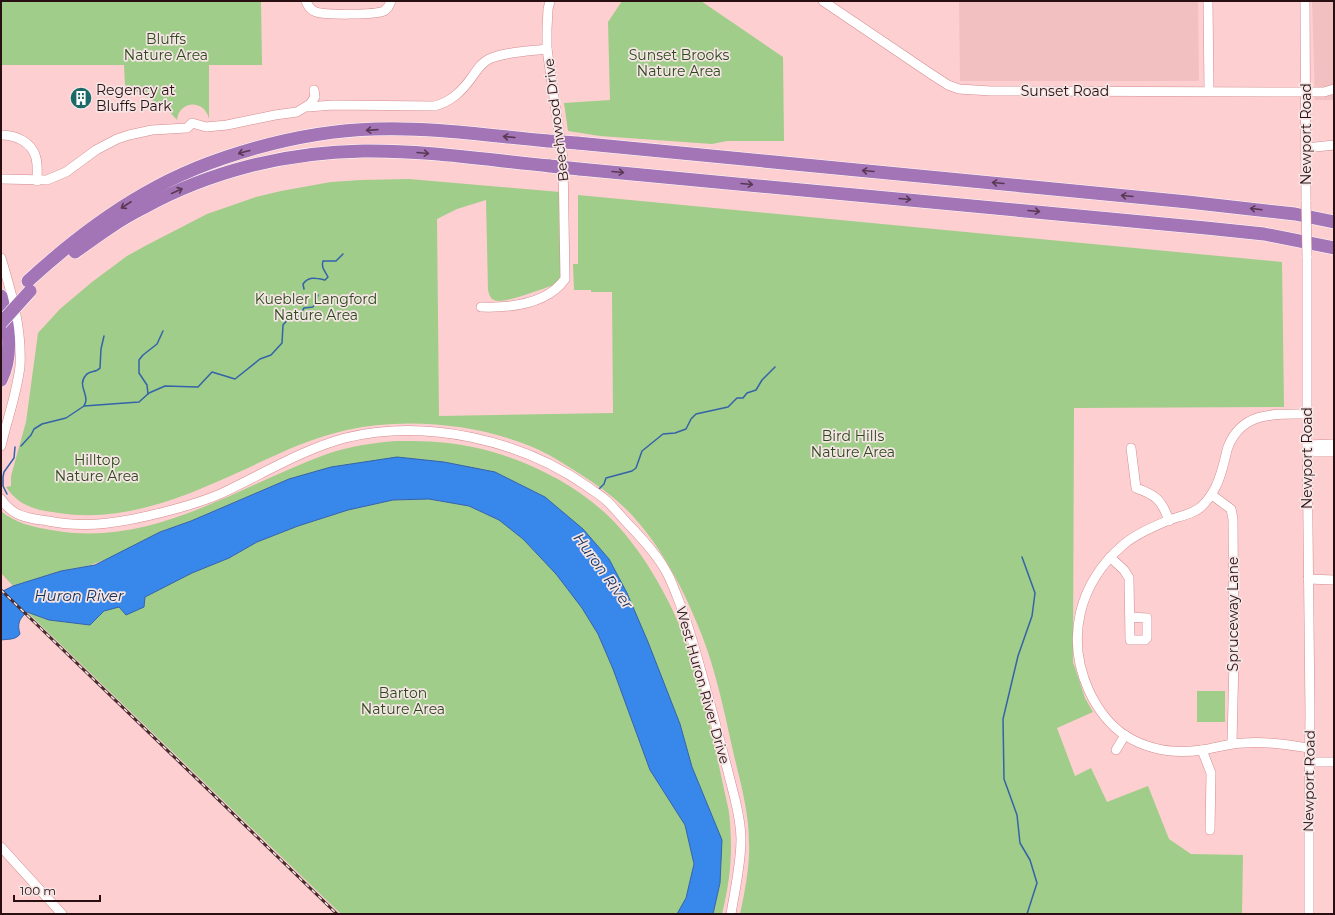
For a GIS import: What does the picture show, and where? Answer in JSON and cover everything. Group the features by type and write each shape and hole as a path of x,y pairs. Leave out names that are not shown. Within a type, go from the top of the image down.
{"highway":[{"path":"1,323 29,286 69,245 104,219 144,194 200,167 235,154 279,142 325,134 375,129 441,131 1195,202 1295,214 1334,222"},
{"path":"1,310 29,286 73,253 142,208 181,190 210,179 275,160 314,154 363,151 420,153 1206,228 1264,234 1334,248"},
{"path":"1,296 5,313 8,356 5,372 1,380"}],"street":[{"path":"306,1 309,8 315,12 374,14 384,10 391,1"},
{"name":"Beechwood Drive","path":"482,307 517,306 546,296 559,286 564,279 563,159 547,49 547,22 550,1"},
{"name":"Sunset Road","path":"823,1 953,88 991,91 1305,92 1324,92 1334,89"},
{"path":"1208,1 1209,91"},
{"name":"Newport Road","path":"1305,1 1310,714 1309,914"},
{"path":"308,106 434,106 443,104 451,100 459,93 466,86 480,65 490,59 504,55 547,49"},
{"path":"1,179 37,181 55,178 66,172 81,159 102,146 129,135 152,130 187,128 192,123 206,127 227,125 274,115 297,112 308,106 313,100 314,90"},
{"path":"1,135 14,136 22,140 33,150 36,157 37,181"},
{"path":"1306,148 1334,145"},
{"path":"1,258 15,304 19,328 20,367 17,385 1,446"},
{"path":"1307,414 1274,414 1260,417 1245,424 1235,435 1229,446 1218,482 1212,495 1201,507 1168,520 1137,535 1123,544 1094,578 1086,594 1079,614 1077,637 1078,658 1084,681 1093,701 1106,719 1125,735 1148,746 1175,752 1202,750 1232,743 1246,742 1285,744 1310,748"},
{"name":"West Huron River Drive","path":"1,499 6,507 14,513 53,522 74,525 94,525 132,520 217,495 311,450 344,439 374,433 442,432 520,451 552,464 574,477 607,501 647,544 667,573 685,616 716,726 735,798 740,824 740,860 731,914"},
{"path":"1307,449 1334,444"},
{"path":"1131,448 1136,488 1150,493 1158,500 1165,508 1168,520"},
{"path":"1307,449 1334,452"},
{"name":"Spruceway Lane","path":"1212,495 1231,509 1233,519 1234,659 1232,743"},
{"path":"1110,558 1124,570 1129,578 1130,640 1145,640 1147,638 1147,618 1130,617"},
{"path":"1308,579 1334,580"},
{"path":"1116,750 1125,735"},
{"path":"1202,750 1211,773 1210,830"},
{"path":"1309,762 1334,762"},
{"path":"1,847 62,914"}],"shaded area":[{"path":"959,1 1198,1 1199,81 960,81"},
{"path":"1312,1 1334,1 1334,100 1315,100"}],"green space":[{"name":"Bluffs Nature Area","path":"1,1 261,1 262,65 209,65 209,119 207,112 203,108 192,104 182,109 177,120 166,108 125,85 124,65 1,65"},
{"name":"Sunset Brooks Nature Area","path":"622,1 701,1 783,57 784,141 727,141 712,144 600,136 568,131 564,103 610,100 608,22"},
{"name":"Bird Hills Nature Area","path":"409,179 560,192 560,278 554,285 523,296 505,300 494,300 489,294 488,290 486,200 457,209 437,219 439,416 613,413 612,292 574,290 573,264 578,264 578,195 1282,262 1284,407 1074,408 1073,662 1085,698 1093,712 1057,728 1075,776 1091,768 1107,802 1148,786 1169,839 1191,854 1243,855 1242,914 740,914 749,861 749,831 746,808 715,676 701,633 679,584 651,538 628,511 611,496 559,461 537,449 515,440 444,425 394,424 347,430 333,433 305,443 196,491 174,499 129,511 106,514 82,515 36,509 23,503 11,494 6,487 11,486 11,476 26,422 38,333 60,309 92,282 127,256 145,246 207,214 256,197 331,182"},
{"path":"396,441 446,443 483,449 526,464 546,473 566,484 603,511 618,526 642,556 663,591 681,629 699,683 713,738 729,812 730,826 730,863 722,914 713,914 720,883 680,724 545,497 289,479 191,521 160,532 120,554 88,566 61,571 13,586 1,573 1,511 12,519 31,526 51,530 88,534 124,531 159,523 194,511 327,454 361,445"},
{"name":"Barton Nature Area","path":"429,499 469,506 499,520 523,539 556,574 582,608 598,634 613,669 650,770 685,825 694,864 686,898 677,914 341,914 27,612 49,620 90,625 104,611 119,607 144,607 145,597 192,573 229,558 257,542 298,526 348,510 393,500"},
{"path":"1197,691 1225,691 1225,722 1197,722"}],"water":[{"name":"Huron River","path":"397,457 444,462 495,472 545,497 583,529 609,559 627,593 648,642 680,724 692,767 722,840 720,883 713,914 677,914 686,898 694,864 685,825 650,770 613,669 598,634 582,608 556,574 523,539 499,520 469,506 429,499 393,500 348,510 298,526 257,542 229,558 192,573 145,597 144,607 126,615 119,607 104,611 90,625 49,620 27,612 19,622 20,634 12,639 1,640 1,592 13,586 61,571 95,565 160,532 191,521 289,479 331,467"}],"waterway":[{"path":"304,289 303,284 305,281 316,278 325,280 328,277 323,268 323,261 336,261 343,254"},
{"path":"21,446 31,435 34,429 42,424 66,418 84,406 139,402 149,393 165,386 198,387 212,372 235,379 260,359 271,355 282,343 283,325 289,318 298,318 304,308 313,307 318,295"},
{"path":"148,394 147,385 139,373 139,360 157,344 163,331"},
{"path":"84,406 86,397 82,384 84,378 89,372 100,368 101,349 104,336"},
{"path":"599,489 604,484 606,478 632,471 636,468 642,451 663,434 675,433 686,429 691,419 696,414 728,407 737,398 743,398 747,393 756,390 762,380 775,367"},
{"path":"7,494 3,486 3,477 4,472 14,458 15,447"},
{"path":"1022,557 1035,593 1032,616 1018,656 1003,719 1004,779 1017,815 1020,843 1030,860 1037,883 1027,914"}],"railway":[{"path":"1,590 337,914"}],"place":[{"name":"Regency at Bluffs Park","path":"81,98"}],"park label":[{"name":"Kuebler Langford Nature Area","path":"316,308"},
{"name":"Hilltop Nature Area","path":"97,468"}]}
